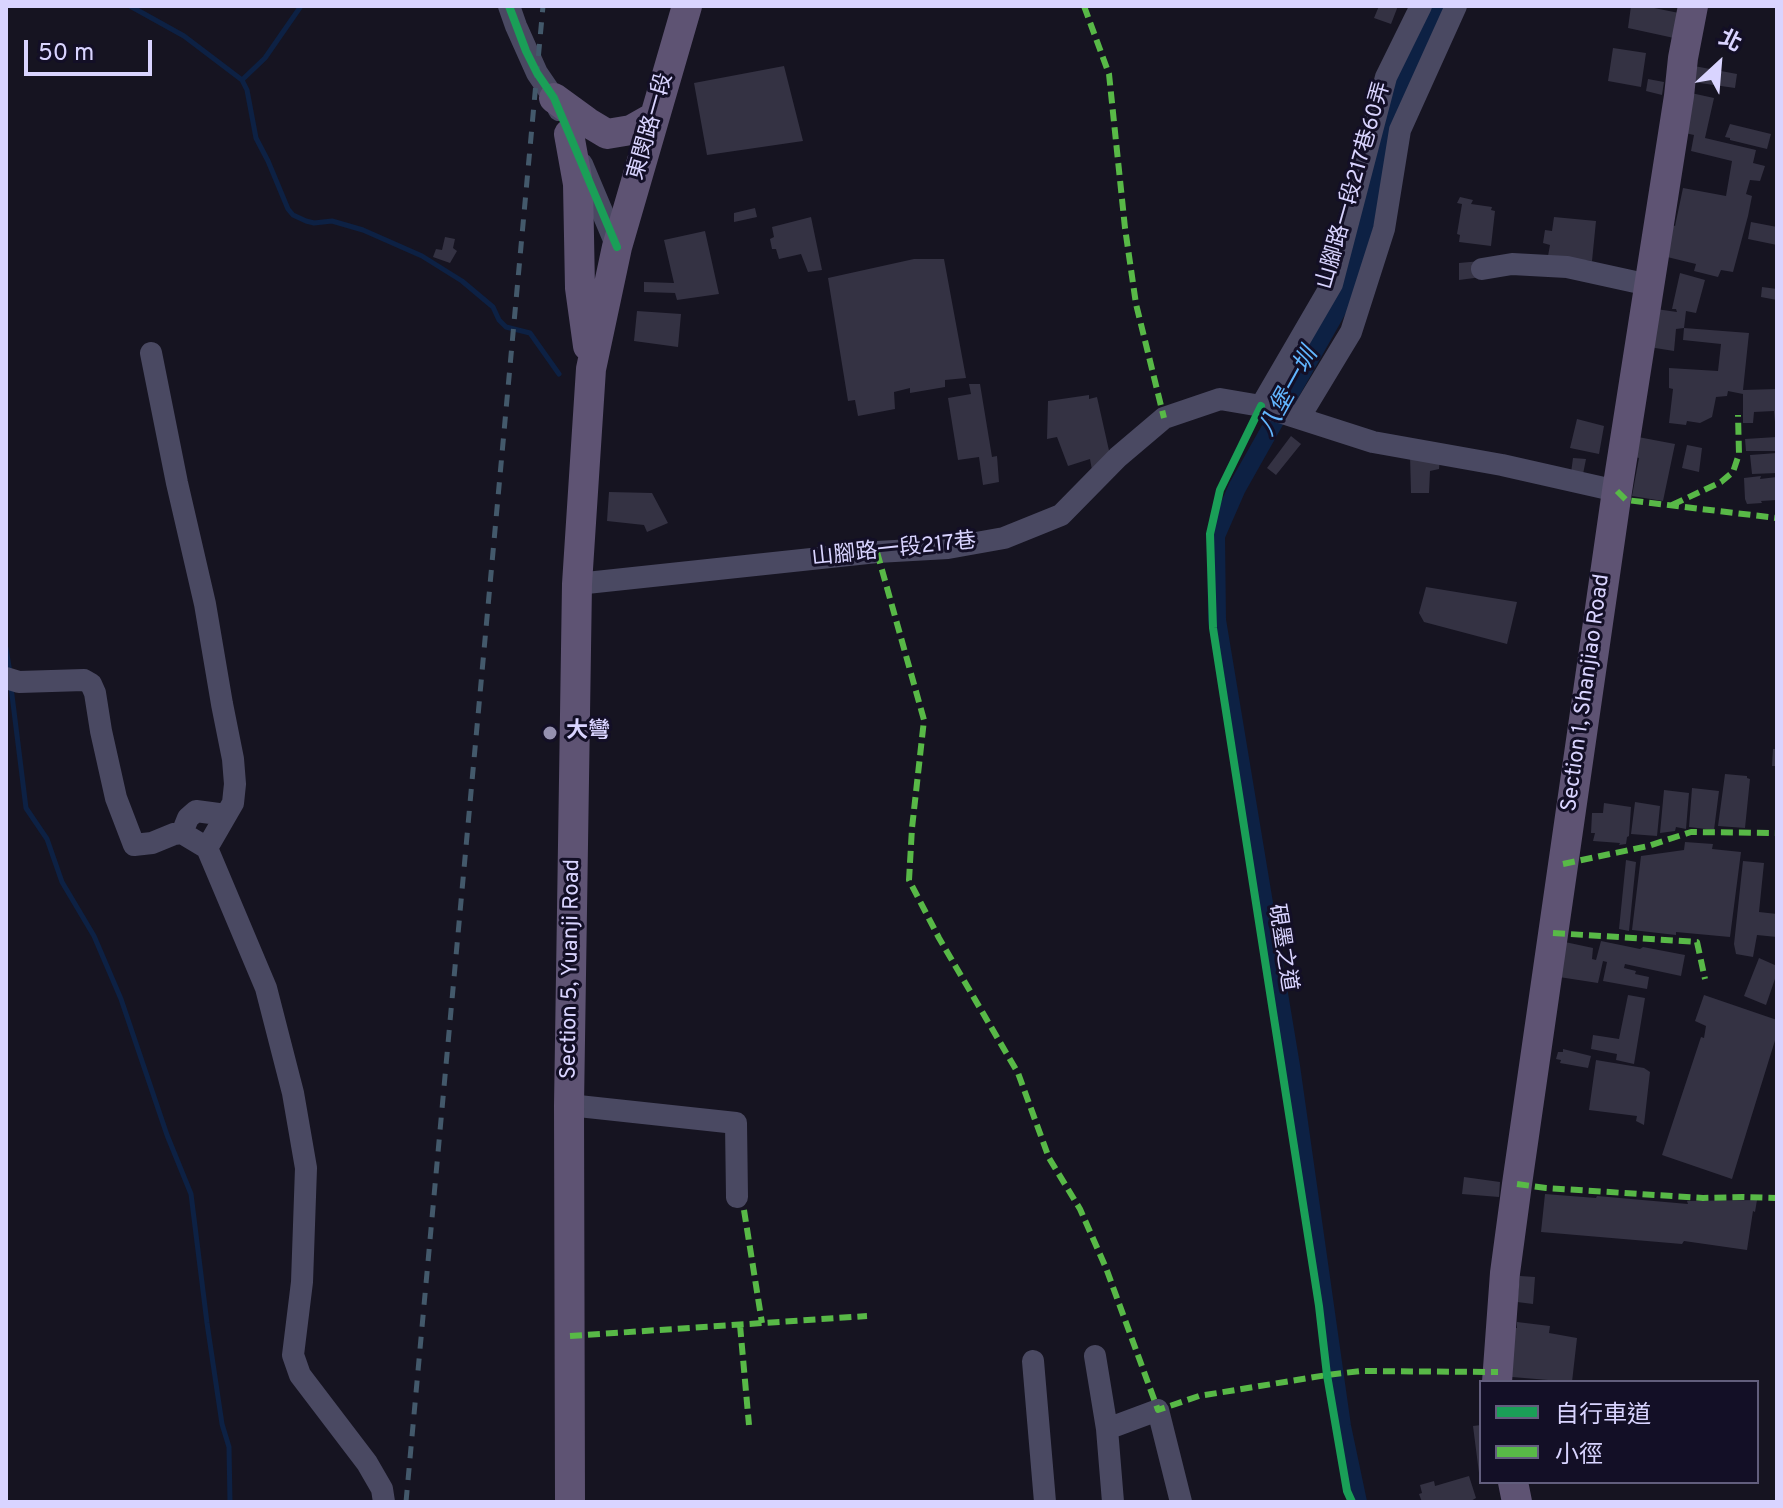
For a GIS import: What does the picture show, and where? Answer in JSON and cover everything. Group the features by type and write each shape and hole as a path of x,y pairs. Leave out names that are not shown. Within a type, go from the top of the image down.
{"main road":[{"name":"東閔路一段","path":"591,369 617,247 687,6"},
{"name":"Section 1, Shanjiao Road","path":"1497,1380 1505,1273 1517,1184 1617,491 1693,6"},
{"path":"554,98 607,134 631,130 654,117"},
{"path":"569,134 578,184 580,288 591,369"},
{"name":"Section 5, Yuanji Road","path":"570,1502 569,1105 577,584 591,369"}],"street":[{"path":"509,6 537,73 554,98 617,247"},
{"name":"山腳路一段217巷60弄","path":"1261,406 1332,284 1386,77 1421,6"},
{"path":"1456,6 1400,130 1384,229 1351,332 1293,416 1373,442 1502,465 1617,491"},
{"path":"1482,269 1512,264 1567,267 1649,285"},
{"path":"151,353 205,604 233,759 233,803 207,848"},
{"name":"山腳路一段217巷","path":"577,584 877,552 948,548 1004,538 1061,515 1118,457 1164,418 1220,399 1261,406 1293,416"},
{"path":"6,678 19,682 84,680 91,684 116,798 134,845 152,843 182,833 207,848 266,988 293,1093 306,1168 302,1282 293,1355 300,1375 367,1463 382,1489 384,1502"},
{"path":"182,833 188,818 196,811 226,815"},
{"path":"569,1105 736,1123 737,1197"},
{"path":"1095,1356 1107,1429 1113,1502"},
{"path":"1033,1361 1045,1502"},
{"path":"1107,1429 1158,1410 1181,1502"}],"building":[{"path":"1379,6 1398,6 1391,24 1374,18"},
{"path":"1631,6 1679,13 1674,38 1628,28"},
{"path":"1613,48 1646,53 1641,87 1608,81"},
{"path":"784,66 803,141 707,155 694,83"},
{"path":"1694,66 1737,74 1735,88 1693,82"},
{"path":"1648,79 1664,82 1662,95 1646,91"},
{"path":"1691,93 1714,98 1705,138 1756,150 1753,163 1765,166 1760,181 1750,180 1746,194 1752,196 1733,272 1721,270 1718,277 1694,271 1696,264 1663,256 1669,224 1675,226 1683,188 1726,196 1732,161 1691,151 1694,135 1685,133"},
{"path":"1730,124 1771,134 1767,149 1725,137"},
{"path":"1460,197 1473,200 1471,204 1492,207 1491,210 1495,211 1491,246 1459,242 1460,235 1457,234 1462,204 1457,203"},
{"path":"755,208 757,217 734,222 734,213"},
{"path":"811,217 822,270 808,272 801,254 779,259 770,239 774,237 772,227"},
{"path":"1554,217 1596,221 1592,261 1548,256 1550,245 1543,243 1545,230 1552,231"},
{"path":"1751,222 1777,227 1777,245 1748,239"},
{"path":"705,231 719,294 677,300 675,293 644,292 644,282 674,283 664,240"},
{"path":"445,237 455,239 453,248 457,251 450,263 433,257 436,249 442,250"},
{"path":"914,259 944,259 966,378 945,380 945,387 910,393 910,388 894,392 895,409 858,416 855,400 848,401 828,278"},
{"path":"1481,261 1482,277 1459,280 1459,263"},
{"path":"1680,273 1705,280 1696,313 1686,311 1684,328 1676,329 1674,351 1649,347 1656,309 1677,312 1672,309"},
{"path":"1762,287 1777,289 1777,300 1761,297"},
{"path":"637,311 681,314 678,347 634,341"},
{"path":"1684,328 1749,333 1743,390 1777,389 1777,421 1774,411 1754,412 1753,423 1743,423 1743,394 1728,391 1727,396 1716,397 1712,417 1700,423 1687,421 1686,425 1669,423 1673,389 1669,388 1669,368 1718,371 1721,344 1683,340"},
{"path":"969,384 980,384 992,457 997,456 999,482 983,485 979,457 958,460 948,398 971,394"},
{"path":"1089,395 1089,399 1097,397 1110,455 1092,470 1090,459 1068,466 1057,437 1047,439 1048,401"},
{"path":"1577,419 1604,426 1599,454 1570,448"},
{"path":"1291,436 1301,444 1276,475 1267,468"},
{"path":"1638,437 1675,444 1663,501 1632,496 1639,458 1635,457"},
{"path":"1777,437 1777,451 1746,451 1745,439"},
{"path":"1687,445 1702,448 1699,472 1682,468"},
{"path":"1777,453 1777,473 1752,474 1750,455"},
{"path":"1410,455 1440,458 1439,469 1430,471 1429,493 1411,493"},
{"path":"1573,458 1586,459 1583,474 1571,473"},
{"path":"1761,476 1760,479 1777,477 1777,500 1747,504 1744,478"},
{"path":"609,492 652,493 668,523 647,532 644,525 607,521"},
{"path":"1426,587 1517,602 1507,644 1424,622 1419,613"},
{"path":"1773,749 1777,749 1777,766 1772,766"},
{"path":"1725,774 1750,779 1745,828 1718,826"},
{"path":"1692,788 1719,791 1714,830 1689,827"},
{"path":"1664,790 1689,793 1686,829 1676,827 1675,831 1660,833"},
{"path":"1635,802 1660,806 1657,836 1631,834"},
{"path":"1604,803 1631,807 1626,844 1593,841 1592,813 1603,813"},
{"path":"1685,842 1713,844 1712,849 1741,852 1730,937 1632,930 1641,856 1684,850"},
{"path":"1626,860 1636,862 1629,931 1619,929"},
{"path":"1743,861 1764,863 1759,912 1777,914 1777,937 1757,935 1753,957 1736,954 1734,944"},
{"path":"1601,941 1685,955 1681,976 1625,964 1624,968 1636,971 1635,974 1649,977 1647,989 1603,981 1607,962 1603,961 1598,983 1559,977 1565,942 1593,948 1592,959 1596,960"},
{"path":"1759,958 1777,966 1766,1005 1744,996"},
{"path":"1628,995 1645,998 1634,1064 1616,1060 1617,1054 1591,1049 1593,1035 1619,1039"},
{"path":"1704,995 1777,1020 1777,1034 1732,1179 1662,1155 1701,1037 1704,1038 1706,1026 1695,1021"},
{"path":"1563,1049 1591,1056 1588,1068 1560,1063 1561,1060 1556,1059"},
{"path":"1596,1060 1644,1068 1650,1072 1644,1125 1636,1121 1637,1116 1589,1110"},
{"path":"1464,1177 1500,1182 1499,1197 1462,1194"},
{"path":"1545,1194 1688,1204 1687,1201 1757,1200 1747,1250 1684,1241 1682,1244 1541,1232"},
{"path":"1520,1276 1535,1277 1533,1304 1517,1302"},
{"path":"1517,1322 1550,1326 1549,1333 1577,1338 1572,1380 1512,1377 1513,1328 1517,1328"},
{"path":"1479,1425 1479,1473 1473,1426"},
{"path":"1469,1476 1476,1498 1469,1502 1422,1502 1420,1485 1434,1481 1435,1486"}],"waterway":[{"path":"130,6 184,36 242,80 247,90 256,138 293,215 314,223 332,221 363,230 422,256 462,281 493,307 506,327 530,333 559,374"},
{"path":"242,80 265,58 301,6"},
{"name":"八堡一圳","path":"1358,1502 1342,1426 1291,1066 1217,620 1216,536 1237,488 1348,291 1390,113 1439,6"},
{"path":"6,648 10,673"},
{"path":"11,687 26,808 47,839 62,882 94,936 121,999 167,1135 191,1194 222,1424 229,1447 230,1502"}],"railway":[{"path":"406,1502 543,6"}],"marked path":[{"path":"1084,6 1109,74 1136,304 1164,418"},
{"path":"1672,505 1721,482 1733,472 1739,454 1738,415"},
{"path":"1617,491 1626,500 1777,518"},
{"path":"877,552 924,720 909,880 939,938 1018,1073 1049,1158 1080,1209 1106,1268 1158,1410 1199,1396 1361,1371 1498,1372"},
{"path":"1563,864 1648,846 1691,832 1777,833"},
{"path":"1553,933 1697,942 1705,979"},
{"path":"1517,1184 1703,1198 1777,1198"},
{"path":"744,1210 762,1323"},
{"path":"570,1336 867,1316"},
{"path":"740,1325 749,1425"}],"cycle path":[{"path":"509,6 526,51 554,98 617,247"},
{"name":"硯墨之道","path":"1261,406 1220,490 1210,534 1213,628 1319,1306 1327,1375 1347,1491 1352,1502"}],"place":[{"name":"大彎","path":"550,733"}]}
